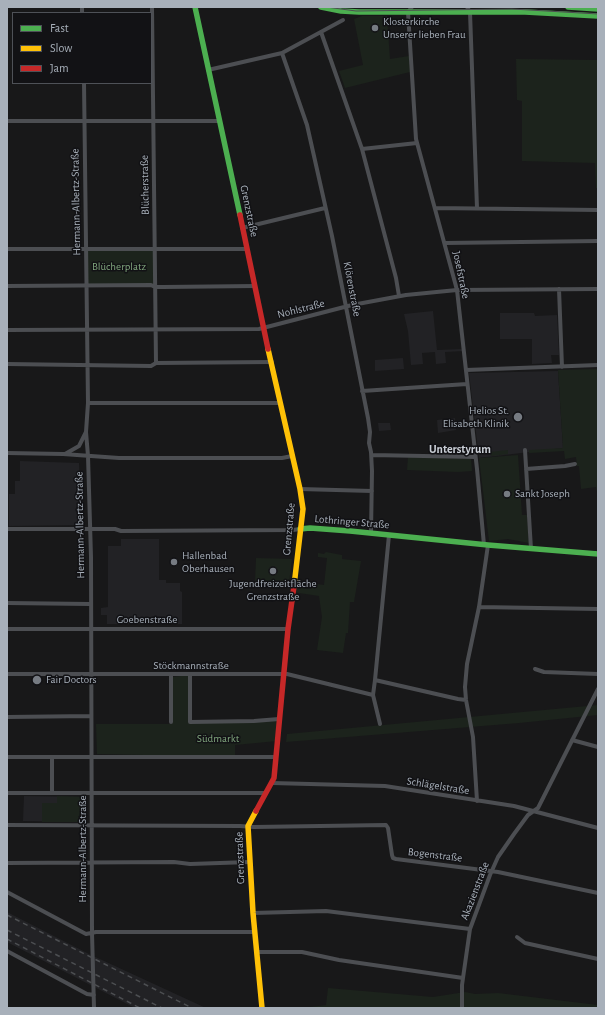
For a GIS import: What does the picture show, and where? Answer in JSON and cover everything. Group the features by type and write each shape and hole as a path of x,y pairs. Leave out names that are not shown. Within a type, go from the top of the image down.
{"street":[{"name":"Blücherstraße","path":"152,7 156,363"},
{"name":"Grenzstraße","path":"195,7 280,404 300,489 303,509 288,629 276,757 272,783 248,826 254,932 262,1008"},
{"path":"321,7 349,12 410,9 469,9 525,10 598,16"},
{"path":"568,7 598,9"},
{"name":"Josefstraße","path":"410,9 413,100 418,142 457,290 486,545 479,607 466,672 465,692 473,737 477,801"},
{"path":"469,9 477,208"},
{"path":"208,70 282,53 343,20"},
{"path":"321,32 362,149 396,278 399,296"},
{"name":"Klörenstraße","path":"282,53 307,125 324,208 329,221 369,425 369,443 372,455 371,533"},
{"name":"Hermann-Albertz-Straße","path":"84,84 88,365 86,432 90,530 92,933 94,1008"},
{"path":"7,121 219,121"},
{"path":"362,149 418,142"},
{"path":"242,228 324,208"},
{"path":"435,208 598,210"},
{"path":"445,243 598,241"},
{"path":"7,249 247,250"},
{"path":"7,286 255,286"},
{"path":"559,289 562,367"},
{"name":"Nohlstraße","path":"7,330 259,329 346,307 399,296 457,290 598,289"},
{"path":"7,364 151,366 156,363 272,362"},
{"path":"466,370 598,365"},
{"path":"362,391 467,384"},
{"path":"88,403 280,404"},
{"path":"63,454 79,446 86,432"},
{"path":"525,450 531,548"},
{"path":"7,453 63,454 119,458 274,458 292,456"},
{"path":"372,455 475,457"},
{"path":"526,469 575,464"},
{"path":"300,489 372,491"},
{"name":"Lothringer Straße","path":"7,529 214,531 328,529 486,545 598,554"},
{"path":"380,724 373,695 389,535"},
{"path":"7,603 90,604"},
{"path":"479,607 598,609"},
{"name":"Goebenstraße","path":"7,629 288,629"},
{"path":"536,669 544,672 598,674"},
{"name":"Stöckmannstraße","path":"7,674 290,675 373,695"},
{"path":"171,674 171,722"},
{"path":"190,675 190,722 279,719"},
{"path":"375,680 466,700"},
{"name":"Akazienstraße","path":"462,1008 461,992 470,929 490,875 498,857 514,834 528,815 538,808 598,689"},
{"path":"7,716 91,716"},
{"path":"572,740 598,746"},
{"path":"7,757 276,757"},
{"path":"52,757 52,793"},
{"name":"Schlägelstraße","path":"272,783 382,786 512,805 598,828"},
{"path":"7,793 266,793"},
{"path":"7,825 248,826"},
{"name":"Bogenstraße","path":"248,826 386,825 388,828 392,857 396,859 492,871 598,893"},
{"path":"7,863 174,862 190,864 220,864 250,862"},
{"path":"7,892 86,934 96,932 254,932"},
{"path":"253,913 326,911 470,929"},
{"path":"517,937 526,943 598,959"},
{"path":"7,951 87,994 94,995"},
{"path":"257,952 302,952 339,960 463,978"}],"shaded area":[{"path":"433,311 437,350 463,349 464,351 445,352 446,363 436,364 435,352 422,353 423,364 411,365 408,331 404,314"},
{"path":"500,313 534,313 535,316 557,315 559,355 551,355 552,363 532,364 532,339 500,339"},
{"path":"403,358 404,369 375,371 375,360"},
{"name":"Helios St. Elisabeth Klinik","path":"558,371 563,448 479,458 469,373"},
{"path":"455,418 456,430 438,433 437,420"},
{"path":"378,423 390,423 391,430 379,431"},
{"path":"20,461 79,463 81,525 9,526 9,494 15,494 15,481 20,481"},
{"path":"121,539 159,539 159,580 166,580 166,583 180,583 180,591 182,592 182,624 107,624 107,615 101,615 101,608 108,607 108,546 121,546"},
{"path":"24,796 86,797 85,822 23,821"},
{"path":"7,912 89,954 206,1008 135,1008 7,942"}],"green space":[{"name":"Klosterkirche Unserer lieben Frau","path":"362,16 387,16 390,59 409,56 410,72 345,88 339,71 363,65 354,19"},
{"path":"516,59 598,60 598,188 596,188 595,163 522,161 522,101 517,100"},
{"name":"Blücherplatz","path":"86,249 154,250 155,287 86,285"},
{"path":"598,369 598,497 596,487 581,489 579,466 577,466 576,457 565,459 564,451 529,453 529,450 563,448 558,370"},
{"path":"508,450 508,454 491,456 490,452"},
{"path":"518,455 522,515 527,515 529,543 508,539 489,541 479,458"},
{"path":"408,457 471,459 472,471 458,472 407,470"},
{"path":"326,552 342,555 342,559 361,561 354,602 350,602 348,633 346,633 343,653 317,650 322,617 319,596 292,592 294,581 324,585 327,558 318,557 318,553 324,554"},
{"name":"Jugendfreizeitfläche Grenzstraße","path":"256,558 292,559 289,583 255,583"},
{"name":"Südmarkt","path":"190,675 190,722 279,719 277,741 235,745 235,757 97,754 96,724 172,724 172,677"},
{"path":"598,705 598,715 286,742 287,734"},
{"path":"57,796 86,797 85,822 42,822 42,803 57,803"},
{"path":"328,988 433,997 465,992 475,994 498,993 598,1005 598,1008 302,1008 326,1005"}],"tram line":[{"path":"326,7 356,11 512,9 598,14"}],"railway":[{"path":"7,915 192,1008"},
{"path":"7,930 162,1008"},
{"path":"7,939 140,1008"}],"traffic: fast":[{"path":"195,7 240,215"},
{"path":"321,7 341,11 359,12 525,12 598,16"},
{"path":"568,7 598,9"},
{"path":"300,529 310,528 350,531 598,554"}],"traffic: slow":[{"path":"268,349 300,489 303,509 294,586"},
{"path":"256,811 248,826 253,913 262,1008"}],"traffic: jam":[{"path":"240,215 268,349"},
{"path":"256,811 274,778 288,629 294,586"}],"place":[{"name":"Klosterkirche Unserer lieben Frau","path":"375,28"},
{"name":"Helios St. Elisabeth Klinik","path":"518,417"},
{"name":"Sankt Joseph","path":"507,494"},
{"name":"Hallenbad Oberhausen","path":"174,562"},
{"name":"Jugendfreizeitfläche Grenzstraße","path":"273,571"},
{"name":"Fair Doctors","path":"37,680"}],"district":[{"name":"Unterstyrum","path":"460,449"}]}
